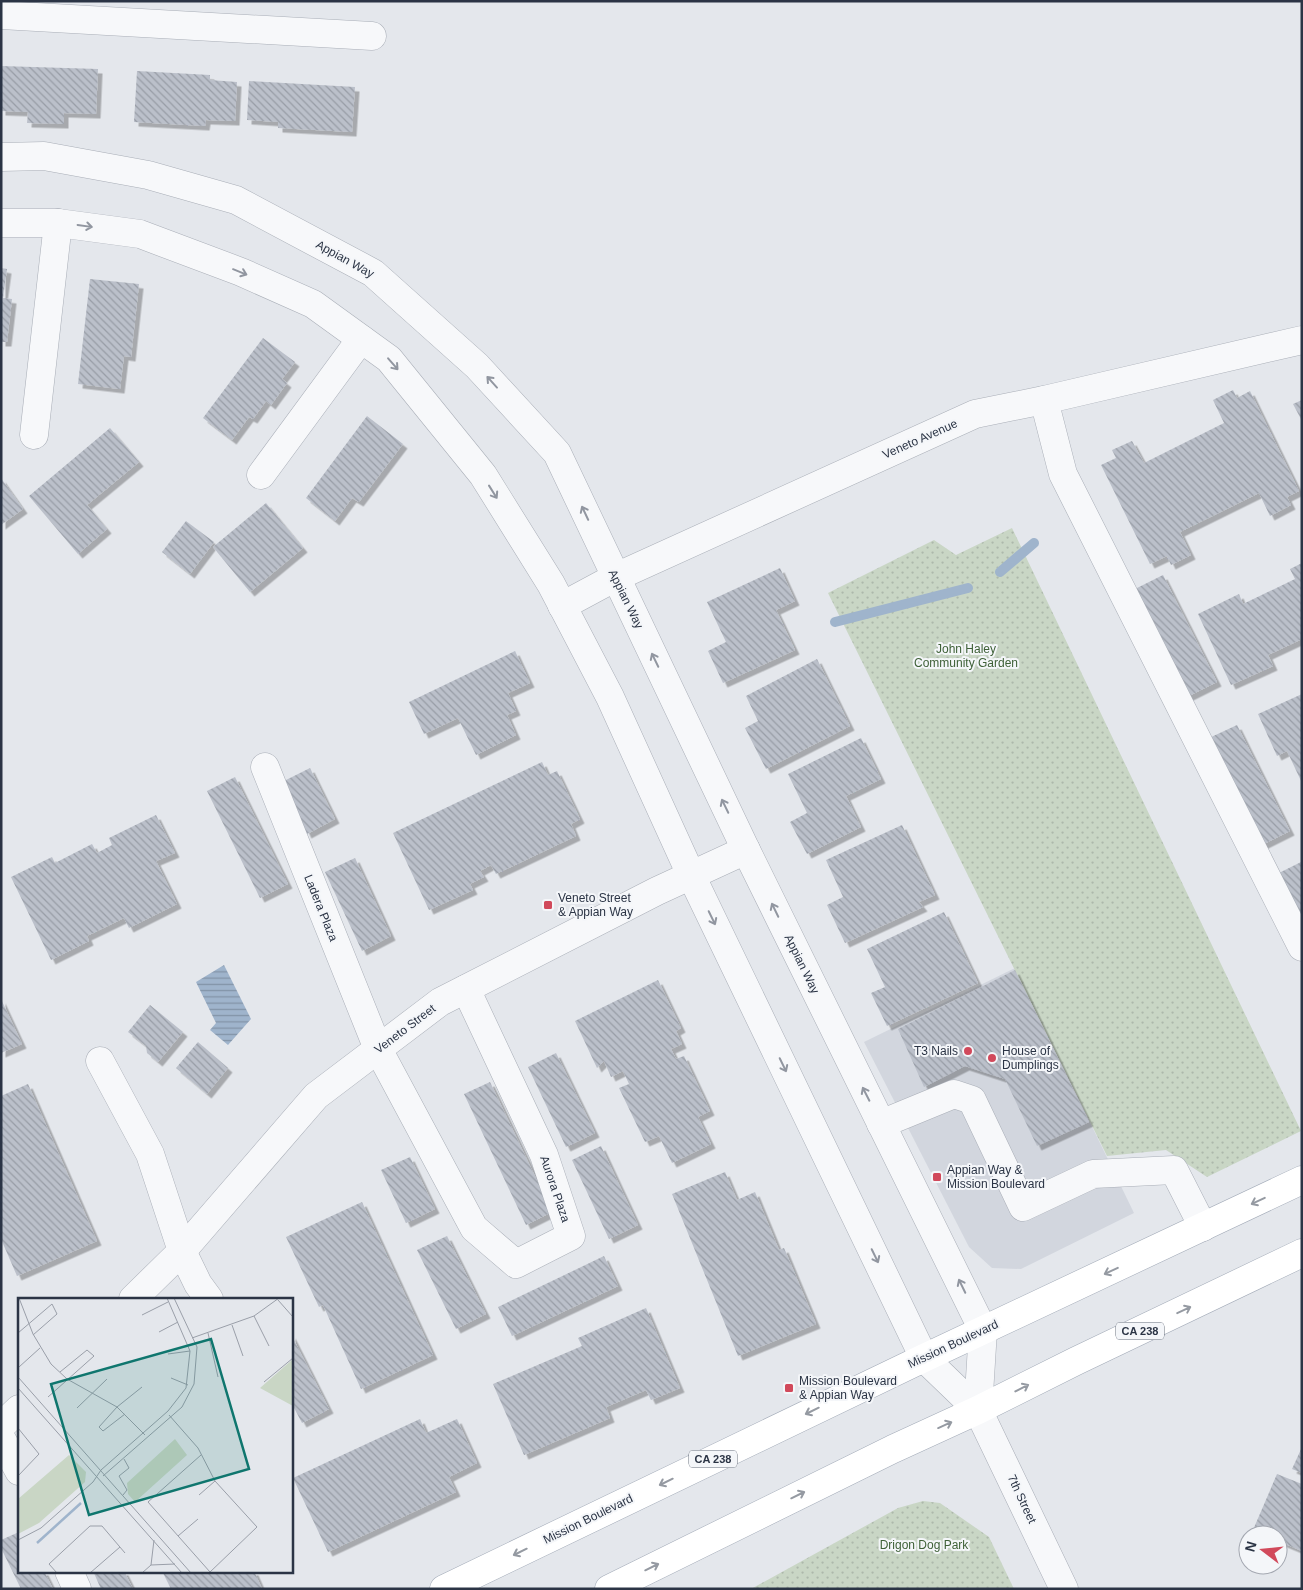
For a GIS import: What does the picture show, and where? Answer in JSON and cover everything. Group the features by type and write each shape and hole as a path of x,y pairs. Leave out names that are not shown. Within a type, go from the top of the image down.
{"main road":[{"name":"Mission Boulevard","path":"444,1589 924,1358 1302,1180"},
{"name":"CA 238","path":"609,1589 893,1449 1302,1254"}],"street":[{"path":"1,15 372,36"},
{"name":"Appian Way","path":"1,157 44,156 110,168 148,175 236,200 373,273 477,366 557,453 746,850 983,1330"},
{"path":"1,223 58,223 140,234 241,272 313,304 389,359 483,475 551,584 610,696 691,874 924,1358"},
{"path":"34,434 58,223"},
{"path":"261,475 361,339"},
{"name":"Veneto Avenue","path":"562,606 616,577 975,414 1044,400 1302,340"},
{"path":"1044,400 1062,474 1302,948"},
{"name":"Ladera Plaza","path":"265,767 378,1049"},
{"name":"Veneto Street","path":"134,1298 182,1251 316,1096 440,1002 691,874 746,850"},
{"name":"Aurora Plaza","path":"378,1049 474,1228 516,1264 571,1236 544,1155 466,989"},
{"path":"100,1061 150,1154 182,1251 198,1284 209,1298"},
{"path":"881,1124 954,1094 972,1100 1023,1207 1093,1174 1174,1170 1203,1227"},
{"name":"7th Street","path":"978,1410 983,1330"},
{"name":"7th Street","path":"924,1358 978,1410 1064,1589"},
{"path":"1,1426 18,1410"},
{"path":"1,1438 18,1469"},
{"path":"69,1572 77,1589"}],"shaded area":[{"path":"1015,968 1134,1213 1021,1269 992,1268 969,1247 864,1042"}],"green space":[{"name":"John Haley Community Garden","path":"1012,528 1301,1131 1207,1177 1166,1150 1107,1156 828,593 934,540 956,555"},
{"name":"Drigon Dog Park","path":"923,1501 940,1503 989,1537 1014,1589 751,1589 898,1508"}],"water":[{"path":"224,965 251,1019 228,1045 210,1030 216,1023 196,982"}],"building":[{"path":"1,66 98,69 96,114 64,113 64,124 27,123 28,112 1,111"},
{"path":"137,71 210,75 210,80 237,82 235,121 206,120 205,126 134,122"},
{"path":"249,81 355,87 352,132 278,128 278,122 247,120"},
{"path":"1,268 7,269 3,298 12,299 7,342 1,342"},
{"path":"90,279 139,284 131,357 124,356 120,389 78,384"},
{"path":"263,338 295,362 282,379 287,383 271,405 266,401 253,419 249,417 232,440 203,418"},
{"path":"1233,390 1237,398 1250,391 1299,491 1287,497 1291,505 1270,516 1259,493 1180,532 1191,555 1171,565 1167,556 1150,564 1101,465 1116,458 1112,450 1132,441 1144,463 1224,423 1213,400"},
{"path":"1302,400 1302,421 1293,404"},
{"path":"367,416 403,444 359,502 352,498 335,521 306,498"},
{"path":"110,428 139,462 87,505 107,529 78,554 29,496"},
{"path":"1,478 23,509 1,525"},
{"path":"266,503 303,548 250,592 213,547"},
{"path":"186,521 214,542 190,574 162,552"},
{"path":"1302,563 1302,639 1268,655 1273,666 1231,685 1198,614 1239,594 1243,604 1295,579 1290,569"},
{"path":"780,568 795,601 776,610 795,650 723,683 708,651 726,642 707,602"},
{"path":"1163,575 1217,682 1187,697 1133,590"},
{"path":"515,651 530,683 508,693 516,711 507,715 516,735 476,755 458,718 424,734 409,702"},
{"path":"817,659 850,726 766,769 745,728 758,721 746,696"},
{"path":"1302,694 1302,783 1287,751 1277,756 1258,714"},
{"path":"1237,725 1290,831 1260,846 1207,739"},
{"path":"861,738 881,779 846,796 861,827 807,854 790,822 807,813 788,774"},
{"path":"542,762 548,775 557,771 580,819 571,824 576,836 496,874 491,865 480,871 484,877 470,884 473,890 429,910 393,833"},
{"path":"310,768 335,819 307,834 282,782"},
{"path":"235,777 288,884 260,898 207,791"},
{"path":"156,815 175,853 156,861 177,904 129,928 124,918 87,936 89,941 51,960 11,877 52,857 55,863 92,844 97,853 112,845 109,838"},
{"path":"902,825 935,895 919,902 923,907 845,943 827,905 843,897 826,860"},
{"path":"355,858 391,936 362,951 325,872"},
{"path":"1301,862 1302,864 1302,936 1273,876"},
{"path":"944,912 978,983 887,1026 871,993 885,987 867,949"},
{"path":"1015,970 1089,1122 1037,1146 1005,1079 965,1066 924,1087 898,1029"},
{"path":"658,980 681,1028 676,1031 682,1044 671,1049 676,1059 684,1056 710,1111 698,1117 711,1144 672,1163 659,1136 645,1142 619,1088 629,1084 623,1071 611,1077 604,1061 597,1068 575,1021"},
{"path":"1,999 22,1044 1,1053"},
{"path":"150,1005 183,1032 158,1062 147,1053 146,1046 128,1032"},
{"path":"198,1042 228,1068 207,1094 176,1068"},
{"path":"556,1053 595,1133 566,1147 528,1067"},
{"path":"490,1082 552,1212 526,1225 464,1094"},
{"path":"28,1084 97,1241 17,1276 1,1239 1,1096"},
{"path":"601,1146 638,1225 609,1239 572,1160"},
{"path":"410,1157 435,1209 406,1223 381,1170"},
{"path":"725,1172 737,1200 755,1192 779,1250 784,1248 816,1324 738,1356 672,1194"},
{"path":"362,1202 433,1355 361,1389 323,1305 319,1307 286,1237"},
{"path":"447,1236 486,1314 456,1329 417,1250"},
{"path":"604,1256 618,1286 512,1336 498,1307"},
{"path":"646,1308 680,1388 651,1400 646,1390 606,1407 610,1418 524,1455 493,1384 582,1346 578,1338"},
{"path":"292,1336 329,1409 302,1423 292,1404"},
{"path":"420,1419 426,1433 457,1419 477,1463 449,1477 456,1492 328,1552 293,1478"},
{"path":"1302,1447 1302,1473 1292,1469"},
{"path":"1277,1474 1302,1484 1302,1551 1288,1545 1288,1525 1255,1525"},
{"path":"18,1532 18,1572 44,1572 53,1589 21,1589 1,1548 1,1540"},
{"path":"93,1572 124,1572 133,1589 101,1589"},
{"path":"162,1572 254,1572 262,1589 171,1589"}],"waterway":[{"path":"1000,572 1034,543"},
{"path":"835,622 968,588"}],"place":[{"name":"Veneto Street & Appian Way","path":"548,905"},
{"name":"T3 Nails","path":"968,1051"},
{"name":"House of Dumplings","path":"992,1058"},
{"name":"Appian Way & Mission Boulevard","path":"937,1177"},
{"name":"Mission Boulevard & Appian Way","path":"789,1388"}]}
